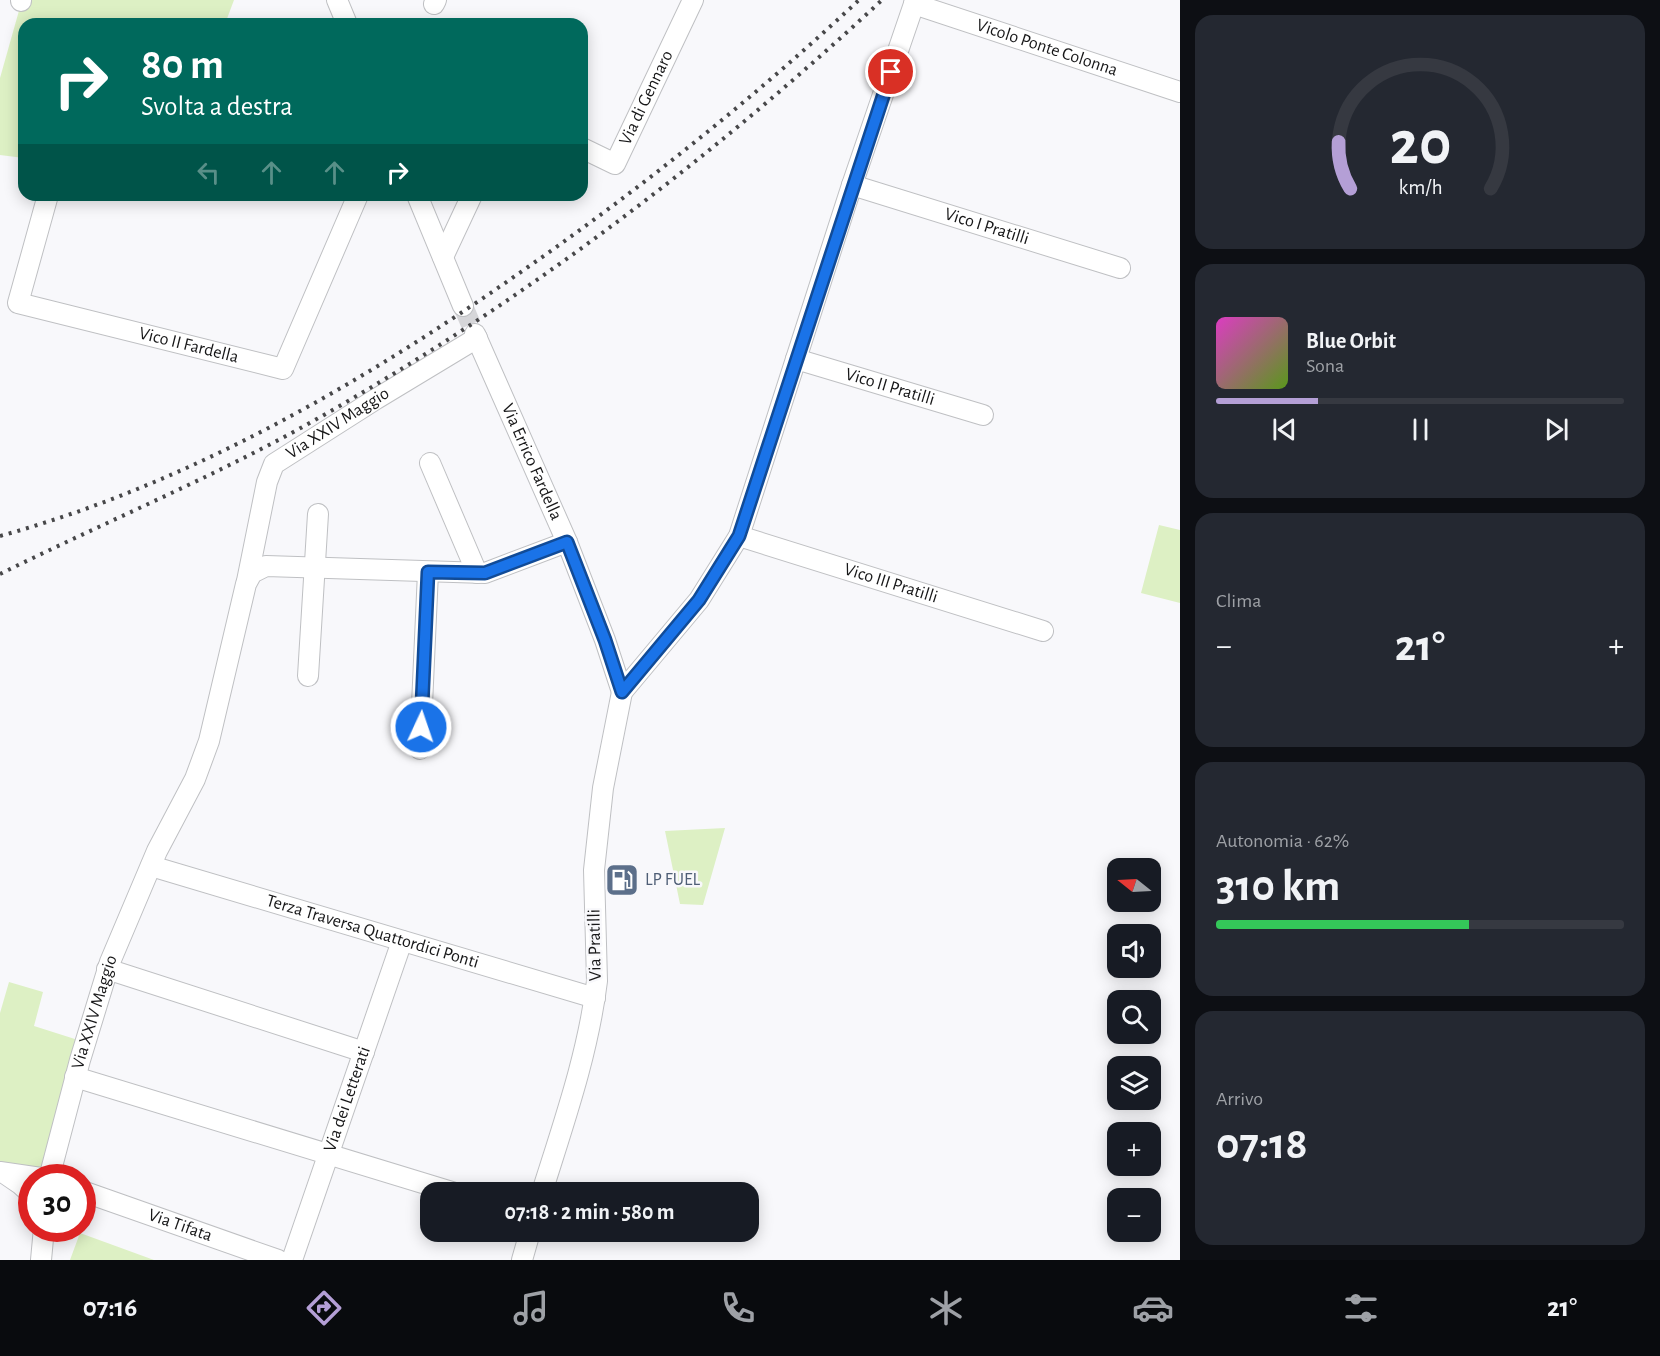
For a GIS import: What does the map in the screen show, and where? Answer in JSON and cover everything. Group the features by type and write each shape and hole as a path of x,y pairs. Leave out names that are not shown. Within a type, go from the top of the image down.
{"street":[{"path":"337,0 344,18"},
{"name":"Via di Gennaro","path":"588,151 615,164 693,0"},
{"path":"622,692 699,600 739,536 852,185 917,1"},
{"name":"Vicolo Ponte Colonna","path":"917,1 1180,92"},
{"name":"Vico I Pratilli","path":"852,185 1120,268"},
{"name":"Vico II Fardella","path":"46,201 18,303 284,369 355,201"},
{"path":"420,201 463,306"},
{"path":"443,257 469,201"},
{"name":"Via Errico Fardella","path":"476,336 567,542 605,640 622,692"},
{"name":"Via XXIV Maggio","path":"53,1164 75,1077 107,969 154,858 195,779 209,741 267,482 274,464 476,336"},
{"name":"Vico II Pratilli","path":"796,359 983,415"},
{"path":"430,463 477,573"},
{"path":"308,676 318,514"},
{"name":"Vico III Pratilli","path":"739,536 1043,631"},
{"path":"420,749 434,572 463,541"},
{"path":"246,584 252,573 266,566 485,573 567,542"},
{"name":"Via Pratilli","path":"545,1182 585,1053 595,998 597,981 595,861 603,788 622,692"},
{"name":"Terza Traversa Quattordici Ponti","path":"154,858 402,941 595,998"},
{"name":"Via dei Letterati","path":"292,1260 402,941"},
{"path":"107,969 364,1052"},
{"path":"75,1077 420,1182"},
{"path":"1,1172 18,1175"},
{"path":"1,1172 18,1183"},
{"name":"Via Tifata","path":"96,1196 278,1260"},
{"path":"41,1260 43,1242"},
{"path":"522,1260 527,1242"}],"green space":[{"path":"22,0 234,0 227,18 18,18 18,157 0,155 0,78"},
{"path":"1159,525 1180,530 1180,603 1141,593"},
{"path":"725,828 703,905 680,904 665,831"},
{"path":"9,982 43,992 34,1026 78,1040 44,1164 18,1164 18,1166 0,1163 0,1013"},
{"path":"96,1239 154,1260 70,1260 77,1242 96,1242"}],"tunnel":[{"path":"463,306 475,334"}],"railway":[{"path":"0,536 71,514 141,488 209,458 275,424 404,350 528,267 614,205 739,106 859,0"},
{"path":"0,574 277,441 391,375 466,328 539,278 681,173 750,117 882,0"}],"place":[{"name":"LP FUEL","path":"622,880"}],"route":[{"path":"421,727 428,572 485,573 567,542 605,640 622,692 699,600 739,536 852,185 891,72"}]}
